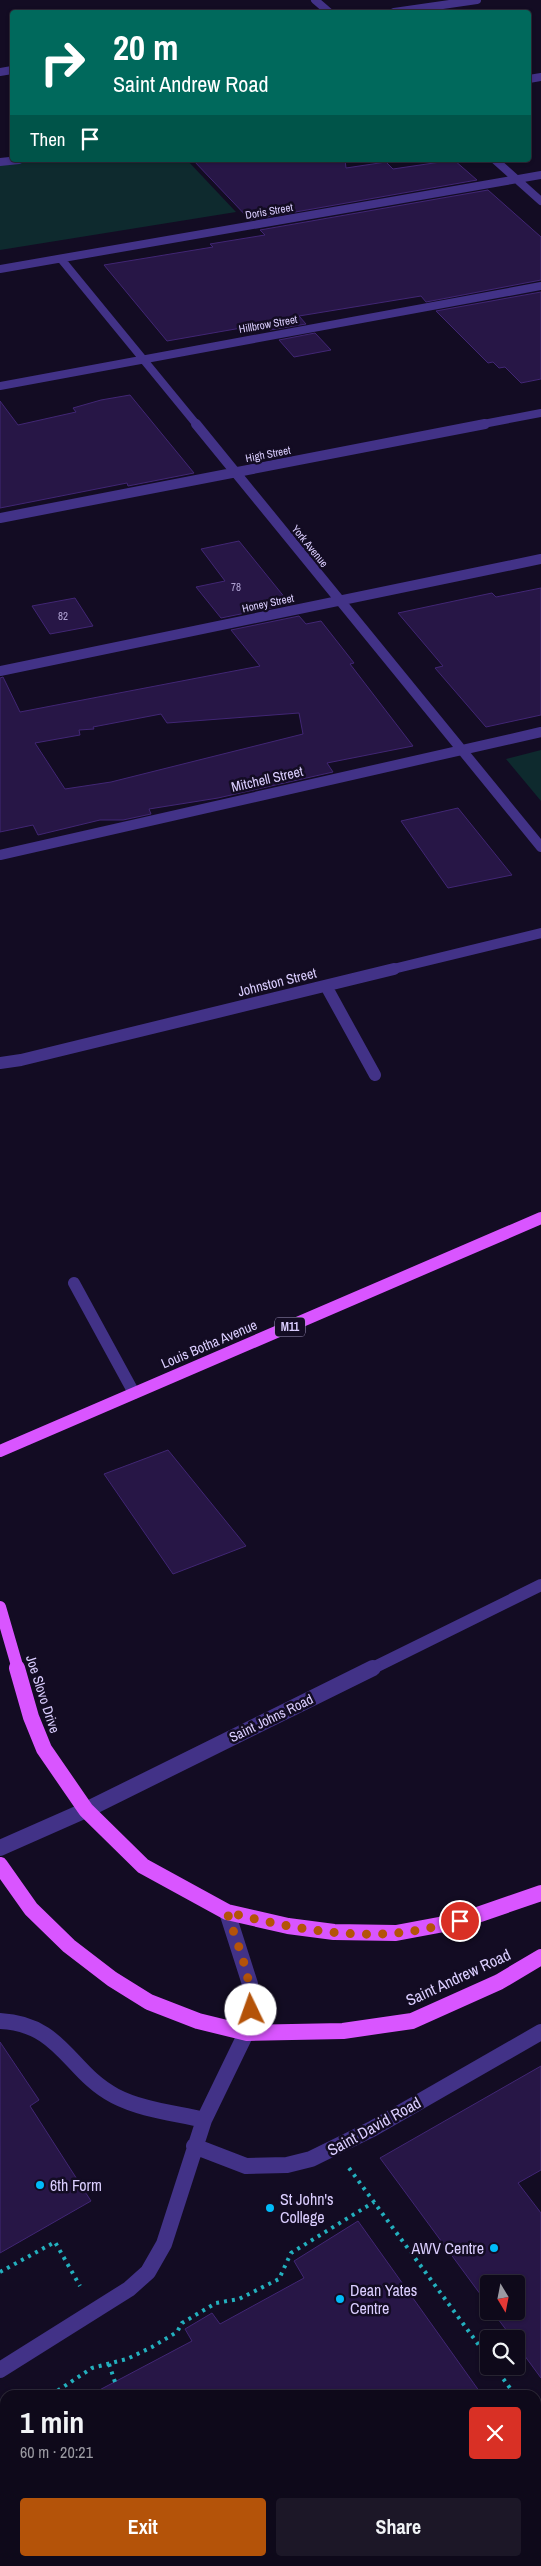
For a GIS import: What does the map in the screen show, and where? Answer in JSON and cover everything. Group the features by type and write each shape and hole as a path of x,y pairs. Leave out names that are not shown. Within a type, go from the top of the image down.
{"main road":[{"name":"Louis Botha Avenue","path":"0,1451 541,1218"},
{"name":"Joe Slovo Drive","path":"0,1607 31,1716 44,1749 86,1810"},
{"path":"86,1810 144,1866 227,1912 288,1926 334,1932 396,1933 460,1921 541,1893"},
{"name":"Saint Andrew Road","path":"0,1865 31,1909 69,1946 112,1979 149,2002 198,2021 247,2033 343,2031 412,2021 492,1985 541,1957"}],"street":[{"path":"315,0 327,10"},
{"path":"408,10 477,0"},
{"path":"497,162 541,201"},
{"name":"Doris Street","path":"0,269 541,175"},
{"name":"York Avenue","path":"61,259 236,472 339,602 541,847"},
{"name":"Hillbrow Street","path":"0,386 541,286"},
{"name":"High Street","path":"0,518 541,413"},
{"name":"Honey Street","path":"0,671 541,559"},
{"name":"Mitchell Street","path":"0,855 541,732"},
{"name":"Johnston Street","path":"0,1063 21,1060 541,933"},
{"path":"326,986 338,1011 375,1075"},
{"path":"74,1283 134,1393"},
{"name":"Saint Johns Road","path":"0,1848 86,1810 541,1585"},
{"path":"0,2370 129,2290 148,2272 164,2244 194,2146 204,2120 247,2033 251,2010 250,1984 227,1912"},
{"path":"0,2021 35,2027 57,2043 98,2085 117,2097 204,2120"},
{"name":"Saint David Road","path":"194,2146 231,2162 246,2166 287,2165 311,2159 335,2149 541,2032"}],"path":[{"path":"335,2149 480,2348"},
{"path":"58,2390 92,2368 127,2359 152,2347 177,2332 182,2323 216,2303 239,2299 279,2279 291,2253 374,2202"},
{"path":"0,2272 54,2242 80,2286"},
{"path":"109,2364 115,2382"},
{"path":"501,2375 511,2390"}],"green space":[{"path":"0,162 189,162 236,212 0,250"},
{"path":"541,750 541,801 506,759"}],"building":[{"path":"195,162 345,162 346,168 386,162 393,169 440,162 456,162 477,180 250,220"},
{"path":"488,190 541,237 541,280 426,302 421,296 299,316 306,324 270,330 264,324 167,341 104,265 213,247 210,244 265,235 260,230"},
{"path":"541,292 541,379 521,383 505,367 499,368 493,362 488,363 436,311"},
{"path":"315,333 331,350 294,357 279,340"},
{"path":"130,395 194,473 128,486 127,483 0,508 0,401 18,425 76,412 73,408 101,400"},
{"path":"239,541 290,604 221,618 196,587 225,581 201,549"},
{"path":"541,588 541,715 486,727 435,668 443,666 398,613 492,593 496,597"},
{"path":"75,598 93,626 50,634 32,606"},
{"path":"299,616 306,624 321,621 354,663 350,664 413,746 327,763 333,772 218,798 149,809 151,814 123,820 100,820 38,835 33,825 0,832 0,678 3,677 20,712 260,666 231,630","holes":["299,713 303,734 111,782 65,789 35,743 80,735 79,730 94,729 93,727 161,714 167,723"]},
{"path":"458,808 512,875 448,888 401,821"},
{"path":"168,1450 246,1546 173,1574 104,1474"},
{"name":"6th Form","path":"0,2042 39,2100 30,2106 91,2201 0,2253"},
{"name":"AWV Centre","path":"541,2066 541,2170 518,2183 541,2213 541,2378 525,2356 525,2330 506,2330 499,2320 525,2320 525,2275 480,2275 480,2294 380,2158"},
{"name":"Dean Yates Centre","path":"358,2221 478,2390 99,2390 192,2341 185,2329 212,2313 220,2324 304,2278 294,2261"}],"place":[{"name":"6th Form","path":"40,2185"},
{"name":"St John's College","path":"270,2208"},
{"name":"AWV Centre","path":"494,2248"},
{"name":"Dean Yates Centre","path":"340,2299"}],"route":[{"path":"251,2010 250,1984 227,1912 288,1926 366,1934 396,1933 431,1928 460,1921"}]}
